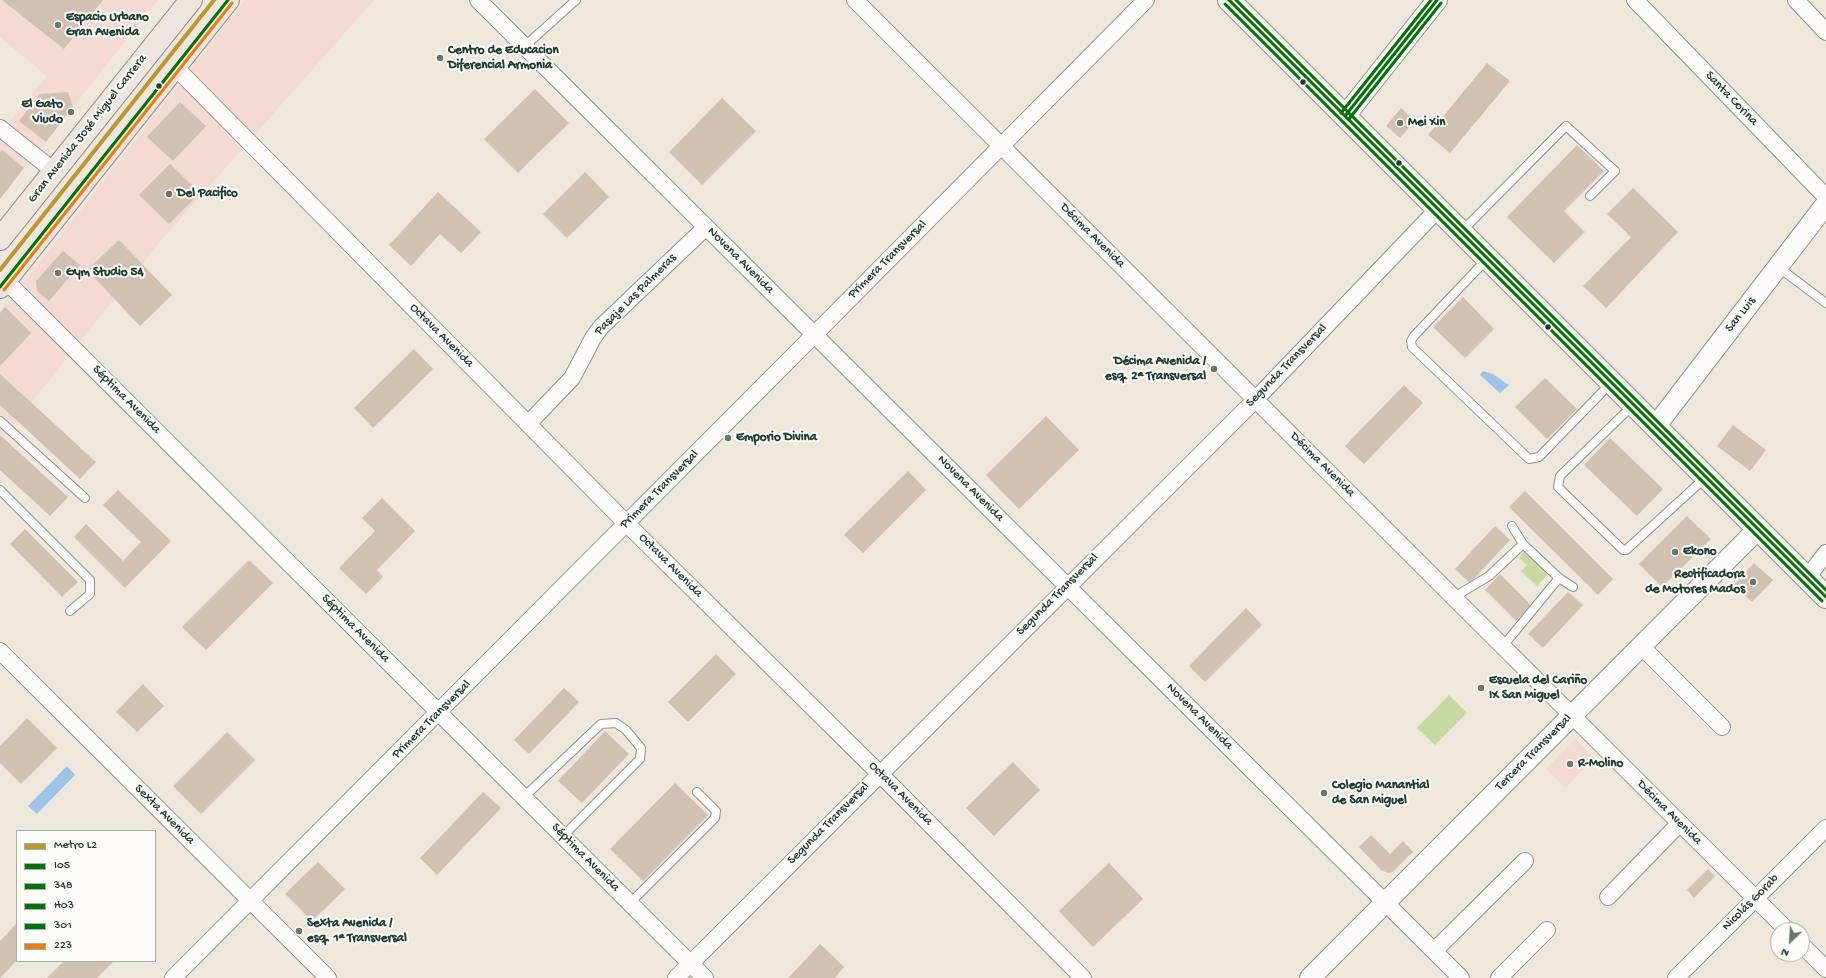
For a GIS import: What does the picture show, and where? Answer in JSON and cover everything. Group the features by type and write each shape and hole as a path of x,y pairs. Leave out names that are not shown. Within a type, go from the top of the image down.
{"main road":[{"name":"Gran Avenida José Miguel Carrera","path":"0,239 191,0"},
{"path":"2,278 228,0"},
{"path":"1229,0 1438,209 1460,233 1826,597"}],"street":[{"name":"Novena Avenida","path":"478,0 1461,978"},
{"name":"Décima Avenida","path":"855,0 1256,398 1779,922"},
{"name":"Primera Transversal","path":"173,978 627,524 1146,0"},
{"path":"1345,116 1437,0"},
{"name":"Santa Corina","path":"1635,0 1826,197"},
{"path":"1796,0 1826,32"},
{"name":"Octava Avenida","path":"175,67 627,524 880,774 1083,978"},
{"path":"0,128 54,171"},
{"name":"San Luis","path":"1655,427 1826,204"},
{"name":"Segunda Transversal","path":"676,978 1256,398 1438,209"},
{"name":"Pasaje Las Palmeras","path":"528,424 572,378 593,338 601,327 706,227"},
{"name":"Séptima Avenida","path":"2,278 705,978"},
{"name":"Tercera Transversal","path":"1310,978 1758,529"},
{"path":"1807,578 1826,552"},
{"path":"1641,646 1722,727"},
{"name":"Sexta Avenida","path":"0,651 328,978"},
{"path":"1608,897 1680,823"},
{"name":"Nicolás Gorab","path":"1676,978 1826,828"},
{"path":"1434,951 1525,861"},
{"path":"1499,978 1547,930"},
{"path":"1810,953 1826,969"}],"lane":[{"path":"525,46 576,0"},
{"path":"1460,233 1566,126 1615,171 1590,196"},
{"path":"1487,259 1414,336 1411,341 1412,347 1529,459 1539,457 1611,383"},
{"path":"1778,267 1826,303"},
{"path":"1633,405 1560,476 1558,481 1558,487 1620,549 1626,550 1706,477"},
{"path":"0,421 85,498"},
{"path":"0,490 90,580 90,594 70,611"},
{"path":"1512,526 1523,544 1559,578 1573,587"},
{"path":"1454,597 1500,567 1523,544"},
{"path":"1503,646 1559,578"},
{"path":"524,797 601,724 616,723 626,730 641,748 640,759 563,836"},
{"path":"630,903 715,818 716,811 697,792"}],"shaded area":[{"path":"0,0 158,0 0,199 0,134 47,76 0,37"},
{"path":"245,0 374,0 158,244 0,442 0,313"},
{"name":"R-Molino","path":"1575,739 1594,758 1566,788 1546,769"}],"green space":[{"path":"1525,551 1548,574 1537,586 1521,571 1527,565 1519,558"},
{"path":"1449,695 1467,713 1435,745 1417,728"}],"water":[{"path":"1483,371 1493,374 1509,385 1500,393 1480,375"},
{"path":"67,766 75,775 37,814 28,806"}],"building":[{"name":"Espacio Urbano Gran Avenida","path":"2,0 103,0 64,49"},
{"path":"1487,63 1510,81 1450,153 1428,135"},
{"path":"535,89 569,123 518,173 484,139"},
{"path":"68,92 73,107 46,142 19,121 40,94"},
{"path":"722,98 756,131 702,185 669,152"},
{"path":"180,102 206,126 173,161 147,137"},
{"name":"Mei Xin","path":"1401,108 1415,121 1400,138 1386,126"},
{"path":"1577,145 1604,171 1564,211 1585,232 1554,263 1507,217"},
{"path":"2,150 24,168 0,199 0,152"},
{"name":"Del Pacifico","path":"170,164 200,193 169,224 139,195"},
{"path":"585,172 609,197 567,238 543,214"},
{"path":"1633,188 1678,232 1606,308 1583,286 1631,237 1607,214"},
{"path":"438,192 481,232 461,253 440,234 411,266 389,245"},
{"path":"119,240 172,295 140,326 87,270"},
{"name":"Gym Studio 54","path":"63,251 80,265 49,301 37,291 36,281"},
{"path":"1463,297 1494,329 1465,358 1433,327"},
{"path":"5,307 31,333 0,366 0,313"},
{"path":"414,349 433,369 373,428 354,408"},
{"path":"0,374 96,462 80,479 0,405"},
{"path":"1545,378 1577,409 1547,439 1515,407"},
{"path":"1404,385 1423,403 1364,464 1345,446"},
{"path":"1046,416 1079,450 1019,509 986,475"},
{"path":"1733,425 1766,450 1750,471 1717,446"},
{"path":"0,435 68,497 50,516 0,470"},
{"path":"1610,438 1663,489 1637,516 1584,465"},
{"path":"908,471 926,490 863,553 844,535"},
{"path":"118,490 171,541 125,588 74,537 86,524 123,561 141,542 103,505"},
{"path":"1525,491 1613,579 1598,595 1509,507"},
{"path":"382,498 415,531 377,570 383,577 366,594 339,568 375,531 362,518"},
{"name":"Ekono","path":"1687,516 1711,539 1662,587 1639,564"},
{"path":"1495,526 1510,540 1470,583 1455,569"},
{"path":"25,529 78,582 62,597 10,544"},
{"path":"249,560 273,583 206,650 182,627"},
{"name":"Rectificadora de Motores Mados","path":"1754,563 1773,580 1752,602 1734,585"},
{"path":"1500,574 1531,605 1516,621 1485,590"},
{"path":"1568,592 1583,605 1543,648 1528,634"},
{"path":"1246,608 1262,625 1205,682 1189,666"},
{"path":"716,654 736,674 688,722 668,702"},
{"path":"143,684 164,706 137,732 116,712"},
{"path":"564,688 579,702 529,754 514,740"},
{"path":"27,718 57,748 21,784 0,763 0,746"},
{"path":"605,731 629,754 582,803 558,781"},
{"path":"227,732 255,760 201,814 173,786"},
{"path":"1013,762 1040,790 994,836 966,808"},
{"path":"675,783 708,815 643,881 610,849"},
{"path":"483,792 501,808 437,875 420,858"},
{"path":"1371,835 1390,854 1403,841 1413,852 1393,872 1388,873 1381,870 1359,847"},
{"path":"318,862 345,889 312,921 285,894"},
{"path":"1109,863 1143,899 1093,947 1059,911"},
{"path":"1708,869 1715,876 1694,898 1687,890"},
{"path":"16,924 16,961 0,978 0,941"},
{"path":"820,944 844,967 835,978 788,978"},
{"path":"63,962 113,962 97,978 47,978"}],"metro line":[{"name":"L2","path":"0,270 214,0"}],"transit line":[{"name":"301","path":"0,287 228,0"},
{"name":"I05","path":"1229,0 1826,597"},
{"name":"H03","path":"1236,0 1826,590"},
{"name":"H03","path":"1341,113 1431,0"},
{"name":"I05","path":"1345,116 1437,0"},
{"name":"223","path":"4,290 232,3"},
{"name":"348","path":"1349,119 1441,3"},
{"name":"348","path":"1225,4 1822,601"}],"place":[{"name":"Espacio Urbano Gran Avenida","path":"58,25"},
{"name":"Centro de Educacion Diferencial Armonia","path":"440,58"},
{"name":"El Gato Viudo","path":"71,112"},
{"name":"Mei Xin","path":"1400,123"},
{"name":"Del Pacifico","path":"169,194"},
{"name":"Gym Studio 54","path":"58,273"},
{"name":"Décima Avenida / esq. 2ª Transversal","path":"1214,369"},
{"name":"Emporio Divina","path":"728,438"},
{"name":"Ekono","path":"1675,552"},
{"name":"Rectificadora de Motores Mados","path":"1753,582"},
{"name":"Escuela del Cariño IX San Miguel","path":"1481,688"},
{"name":"R-Molino","path":"1570,764"},
{"name":"Colegio Manantial de San Miguel","path":"1324,793"},
{"name":"Sexta Avenida / esq. 1ª Transversal","path":"299,931"}]}
